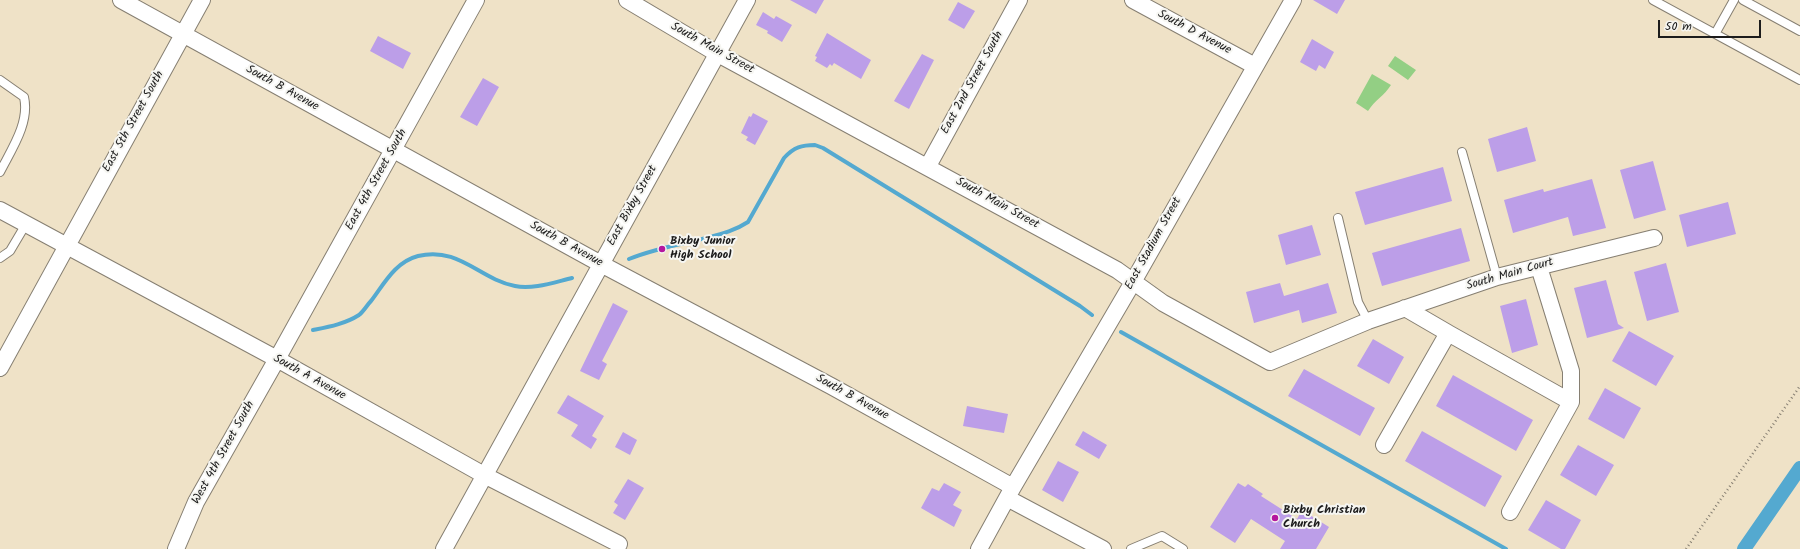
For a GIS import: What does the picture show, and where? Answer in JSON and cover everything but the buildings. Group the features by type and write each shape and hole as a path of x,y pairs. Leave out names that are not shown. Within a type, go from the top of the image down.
{"street":[{"name":"South B Avenue","path":"121,0 601,264 831,386 1103,549"},
{"name":"East 5th Street South","path":"0,368 66,244 202,0"},
{"name":"East 4th Street South","path":"277,360 476,0"},
{"name":"South Main Street","path":"627,0 718,54 928,166 1117,270 1163,302 1270,362 1368,321"},
{"name":"East Bixby Street","path":"444,549 747,0"},
{"name":"East 2nd Street South","path":"928,166 1019,0"},
{"name":"South D Avenue","path":"1133,0 1255,66"},
{"name":"East Stadium Street","path":"979,549 1293,0"},
{"name":"South A Avenue","path":"0,210 66,244 484,476 619,544"},
{"name":"South Main Court","path":"1368,321 1497,277 1654,238"},
{"path":"1510,512 1571,402 1571,371 1539,267"},
{"path":"1405,308 1571,402"},
{"path":"1384,445 1448,333"},
{"name":"West 4th Street South","path":"176,549 196,502 277,360"}],"lane":[{"path":"1653,0 1800,80"},
{"path":"1716,34 1734,0"},
{"path":"1744,0 1800,31"},
{"path":"0,80 24,97 26,105 20,131 0,172"},
{"path":"1462,152 1497,277"},
{"path":"1338,218 1358,302 1368,321"},
{"path":"0,258 10,251 26,224"},
{"path":"1131,549 1162,536 1183,549"}],"path":[{"path":"1686,549 1800,386"}],"green space":[{"path":"1395,56 1416,70 1408,80 1388,66"},
{"path":"1372,74 1391,85 1368,111 1356,103"}],"waterway":[{"path":"629,259 654,250 724,233 748,222 784,158 798,147 815,145 823,148 1080,306 1092,315"},
{"path":"313,330 342,323 359,315 396,268 418,256 432,254 445,255 457,259 490,277 515,286 529,287 544,285 572,278"},
{"path":"1121,332 1506,549"},
{"path":"1744,549 1800,468"}],"place":[{"name":"Bixby Junior High School","path":"662,249"},
{"name":"Bixby Christian Church","path":"1275,518"}]}
